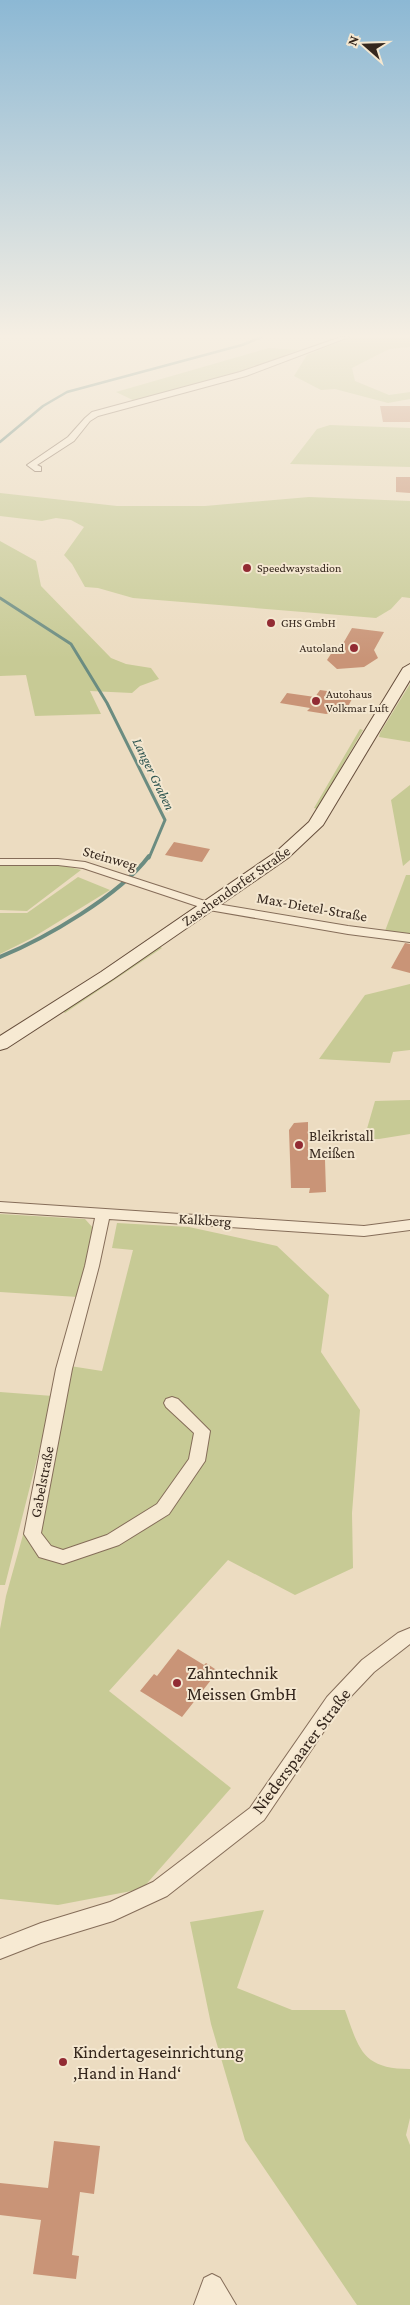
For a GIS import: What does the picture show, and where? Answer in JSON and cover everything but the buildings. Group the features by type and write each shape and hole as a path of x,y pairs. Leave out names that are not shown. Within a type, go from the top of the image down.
{"street":[{"path":"38,469 31,465 63,445"},
{"name":"Zaschendorfer Straße","path":"0,1044 76,996 209,906 282,855 315,825 410,668"},
{"name":"Steinweg","path":"0,862 72,862 114,873 209,906"},
{"name":"Max-Dietel-Straße","path":"209,906 348,930 410,938"},
{"name":"Kalkberg","path":"0,1207 364,1231 410,1225"},
{"name":"Gabelstraße","path":"103,1214 92,1266 64,1369 32,1534 45,1552 62,1557 113,1540 162,1509 197,1461 202,1431 172,1403"},
{"name":"Niederspaarer Straße","path":"0,1949 42,1933 113,1911 160,1889 258,1814 333,1703 368,1666 404,1638 410,1636"}],"green space":[{"path":"305,445 410,445 410,467 290,464"},
{"name":"Speedwaystadion","path":"0,493 117,506 205,506 309,497 410,501 410,598 402,597 391,609 376,618 133,598 98,588 85,587 72,564 64,555 84,527 71,520 56,518 42,521 0,516"},
{"path":"0,541 36,561 41,586 111,658 126,664 151,668 159,679 140,686 132,693 90,691 101,714 35,716 26,675 0,676"},
{"path":"410,684 410,742 379,737 380,733"},
{"path":"360,729 363,730 317,809 314,808"},
{"path":"410,785 410,860 403,866 391,800"},
{"path":"0,864 61,865 81,870 27,911 0,910"},
{"path":"406,875 410,875 410,936 385,931"},
{"path":"78,877 110,890 32,938 0,954 0,913 27,913"},
{"path":"159,946 162,948 65,1013 62,1011"},
{"path":"410,984 410,1050 393,1052 390,1063 319,1059 365,995"},
{"path":"410,1100 410,1134 379,1139 364,1139 375,1101"},
{"path":"0,1214 85,1219 94,1229 78,1297 0,1292"},
{"path":"117,1223 189,1227 277,1246 329,1295 321,1352 360,1410 352,1513 353,1568 295,1595 228,1560 109,1691 231,1788 142,1889 58,1905 0,1899 0,1629 6,1596 70,1366 102,1371 133,1250 112,1248"},
{"path":"0,1392 53,1396 5,1585 0,1585"},
{"path":"264,1910 237,1988 292,2010 345,2010 359,2046 372,2061 394,2068 410,2069 410,2118 406,2135 410,2145 410,2305 357,2305 245,2140 211,2024 190,1922"}],"waterway":[{"name":"Langer Graben","path":"0,598 71,644 107,703 165,820 149,858"},
{"name":"Langer Graben","path":"0,957 38,939 101,901 120,886 149,856"}],"place":[{"name":"Speedwaystadion","path":"247,568"},
{"name":"GHS GmbH","path":"271,623"},
{"name":"Autoland","path":"354,648"},
{"name":"Autohaus Volkmar Luft","path":"316,701"},
{"name":"Bleikristall Meißen","path":"299,1145"},
{"name":"Zahntechnik Meissen GmbH","path":"177,1683"},
{"name":"Kindertageseinrichtung ‚Hand in Hand‘","path":"63,2062"}]}
